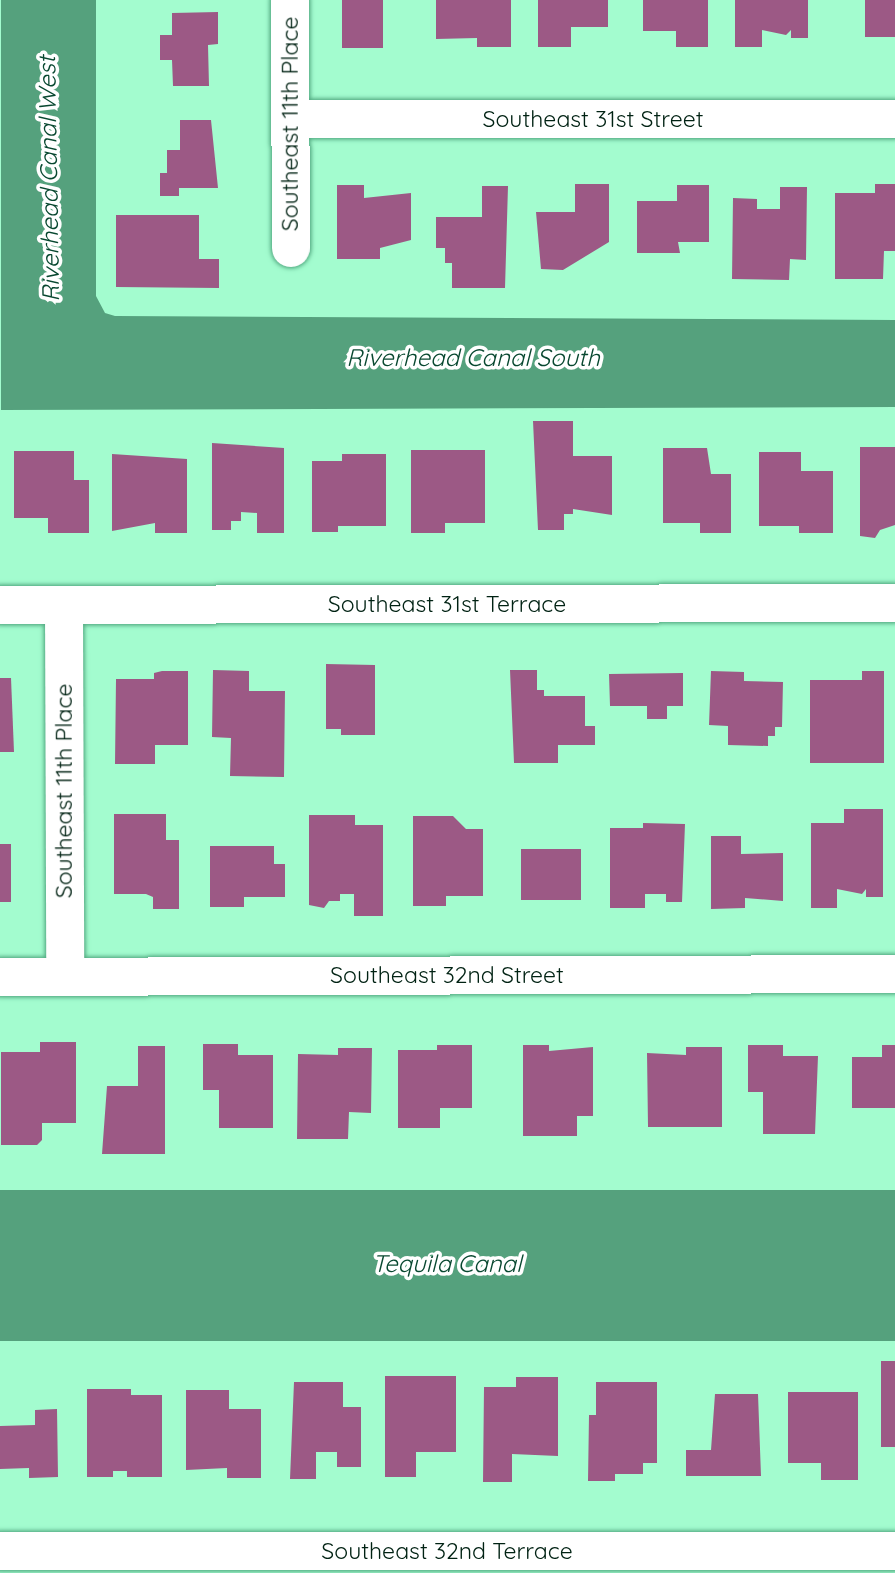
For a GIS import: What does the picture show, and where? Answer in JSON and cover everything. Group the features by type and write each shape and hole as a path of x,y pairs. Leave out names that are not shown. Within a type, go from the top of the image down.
{"street":[{"name":"Southeast 11th Place","path":"290,0 290,248"},
{"name":"Southeast 31st Street","path":"290,119 895,119"},
{"name":"Southeast 31st Terrace","path":"0,605 895,603"},
{"name":"Southeast 11th Place","path":"64,606 65,976"},
{"name":"Southeast 32nd Street","path":"0,977 895,974"},
{"name":"Southeast 32nd Terrace","path":"0,1551 116,1562 895,1551"}],"water":[{"path":"1,0 96,0 96,296 105,313 115,316 895,320 895,407 1,410"},
{"name":"Tequila Canal","path":"0,1190 895,1190 895,1341 0,1341"}],"building":[{"path":"342,0 383,0 383,48 342,48"},
{"path":"436,0 511,0 511,47 477,47 477,38 436,39"},
{"path":"538,0 608,0 608,27 571,27 571,47 538,47"},
{"path":"643,0 708,0 708,47 676,47 676,31 643,31"},
{"path":"735,0 808,0 808,38 791,38 791,30 786,35 762,30 762,47 735,47"},
{"path":"865,0 895,0 895,37 865,37"},
{"path":"218,12 218,44 208,45 209,86 173,86 172,60 160,60 160,35 172,35 172,13"},
{"path":"180,120 211,120 218,188 179,188 179,196 160,196 160,173 167,173 167,150 180,150"},
{"path":"575,184 609,184 609,242 563,270 541,269 536,212 575,212"},
{"path":"875,184 895,184 895,251 884,251 883,279 835,279 835,193 875,193"},
{"path":"337,185 364,185 364,198 411,193 411,240 380,248 380,259 337,259"},
{"path":"677,185 709,185 709,242 678,242 680,253 637,253 637,201 677,201"},
{"path":"482,186 508,186 505,288 452,288 452,263 445,263 445,248 436,248 436,217 482,217"},
{"path":"780,187 807,187 806,260 790,259 789,280 732,279 733,198 757,199 757,209 780,209"},
{"path":"116,215 199,215 199,259 219,259 219,288 116,287"},
{"path":"533,421 573,421 573,456 612,456 612,515 573,509 573,514 564,514 564,530 538,530"},
{"path":"212,443 284,448 284,533 257,533 257,513 241,512 241,521 231,521 231,530 212,530"},
{"path":"860,447 895,447 895,525 880,530 875,538 860,536"},
{"path":"663,448 707,448 711,474 731,474 731,533 700,533 700,523 663,523"},
{"path":"411,450 485,450 485,523 445,523 445,533 411,533"},
{"path":"14,451 74,451 74,480 89,480 89,533 48,533 48,518 14,518"},
{"path":"759,452 801,452 801,471 833,471 833,533 799,533 799,526 759,526"},
{"path":"112,454 187,459 187,533 155,533 155,523 112,531"},
{"path":"342,454 386,454 386,526 338,526 338,532 312,532 312,461 342,461"},
{"path":"326,664 375,665 375,735 341,735 341,729 326,729"},
{"path":"213,670 249,671 249,691 285,691 284,777 230,776 231,738 212,737"},
{"path":"510,670 537,670 537,690 544,690 544,696 585,696 585,726 595,726 595,745 558,745 558,763 514,763"},
{"path":"188,671 188,745 155,745 155,764 115,764 116,679 154,679 154,673"},
{"path":"711,671 744,672 744,681 783,682 782,727 775,727 775,736 768,736 768,746 728,745 728,726 709,725"},
{"path":"862,671 884,671 884,763 810,763 810,680 862,680"},
{"path":"683,673 683,706 667,706 667,719 647,719 647,706 610,706 609,674"},
{"path":"0,678 11,678 14,752 0,752"},
{"path":"844,809 883,809 883,897 866,897 866,889 862,894 837,889 837,908 811,908 811,823 844,823"},
{"path":"114,814 166,814 166,840 179,840 179,909 153,909 153,897 146,894 114,894"},
{"path":"309,815 355,815 355,825 383,825 383,916 354,916 354,894 340,894 340,901 329,901 324,908 309,905"},
{"path":"413,816 453,816 466,829 483,829 483,896 446,896 446,906 413,906"},
{"path":"643,823 685,824 682,902 666,902 666,894 645,894 645,908 610,908 610,828 643,828"},
{"path":"711,836 741,836 741,854 783,853 783,901 745,898 745,908 711,909"},
{"path":"0,844 11,844 11,902 0,902"},
{"path":"210,846 274,846 274,864 285,864 285,897 244,897 244,907 210,907"},
{"path":"521,849 581,849 581,900 521,900"},
{"path":"40,1042 76,1042 76,1123 42,1123 42,1140 37,1145 1,1145 1,1052 40,1052"},
{"path":"203,1044 238,1044 238,1055 273,1055 273,1128 219,1128 219,1090 203,1090"},
{"path":"437,1045 472,1045 472,1108 440,1108 440,1128 398,1128 398,1050 437,1050"},
{"path":"523,1045 549,1045 549,1051 593,1047 593,1116 577,1116 577,1136 523,1136"},
{"path":"748,1045 783,1045 783,1056 818,1056 815,1134 763,1134 763,1092 748,1092"},
{"path":"882,1045 895,1045 895,1108 852,1108 852,1057 882,1057"},
{"path":"138,1046 165,1046 165,1154 102,1154 107,1086 138,1086"},
{"path":"686,1047 722,1047 722,1127 648,1127 647,1053 686,1055"},
{"path":"338,1048 372,1048 371,1113 349,1112 348,1139 297,1139 298,1054 338,1055"},
{"path":"881,1361 895,1361 895,1447 881,1447"},
{"path":"385,1376 456,1376 456,1452 416,1452 416,1477 385,1477"},
{"path":"516,1377 558,1377 558,1456 512,1454 512,1482 483,1482 484,1387 516,1387"},
{"path":"294,1382 343,1382 343,1407 361,1407 361,1467 337,1467 337,1452 316,1452 316,1479 290,1479"},
{"path":"596,1382 657,1382 657,1463 643,1463 643,1474 615,1474 615,1481 588,1481 589,1415 596,1415"},
{"path":"87,1389 131,1389 131,1395 162,1395 162,1477 127,1477 127,1471 113,1471 113,1477 87,1477"},
{"path":"186,1390 229,1390 229,1409 261,1409 261,1478 227,1478 227,1468 186,1470"},
{"path":"788,1392 858,1392 858,1480 821,1480 821,1463 788,1463"},
{"path":"715,1394 758,1394 761,1476 686,1476 686,1450 711,1450"},
{"path":"57,1409 58,1477 29,1478 29,1468 0,1469 0,1426 35,1425 35,1410"}],"water label":[{"name":"Riverhead Canal West","path":"49,179"},
{"name":"Riverhead Canal South","path":"473,358"}]}
